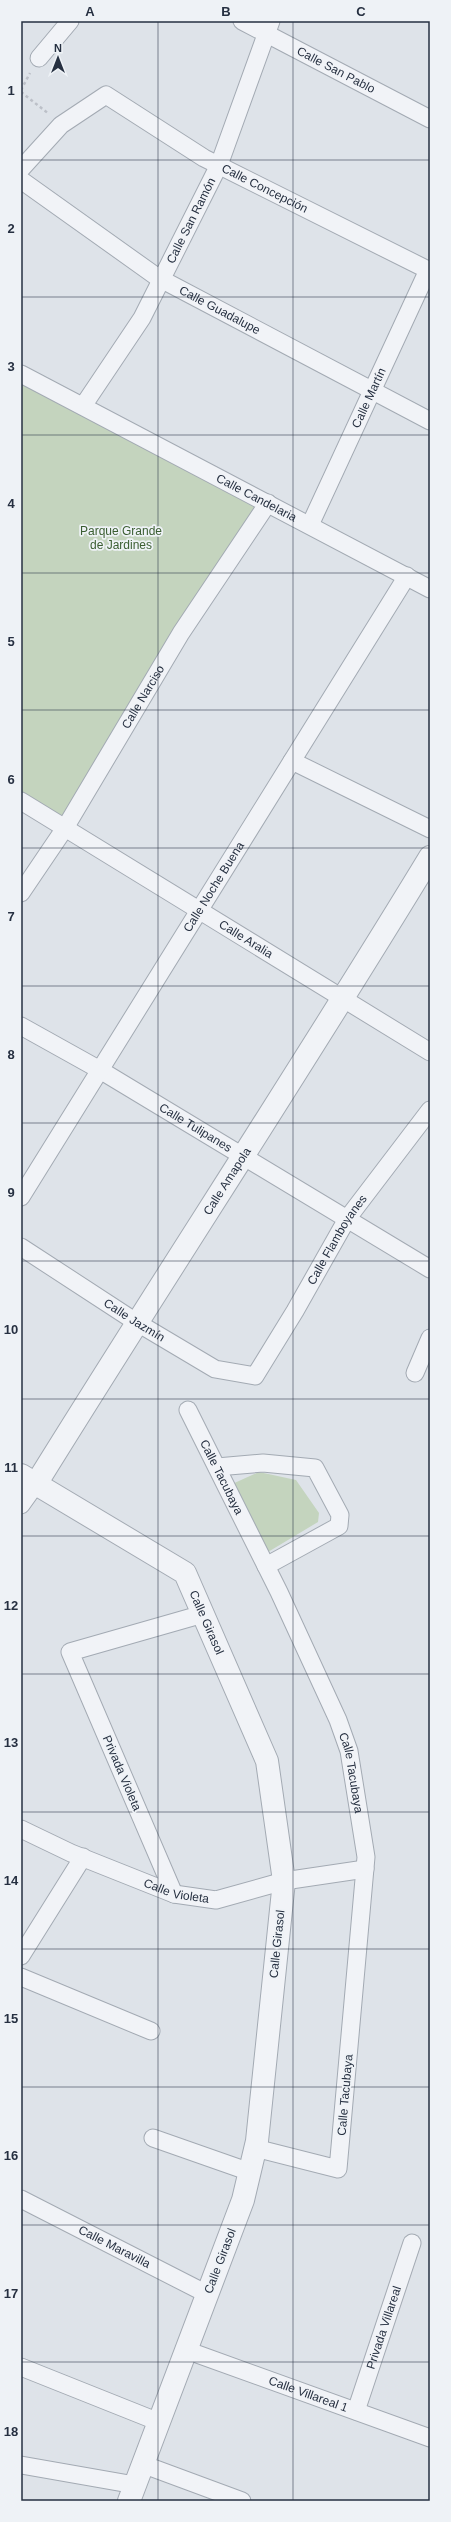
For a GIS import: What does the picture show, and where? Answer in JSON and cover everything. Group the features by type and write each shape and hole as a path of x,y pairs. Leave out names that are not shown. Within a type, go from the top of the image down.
{"street":[{"path":"39,58 70,21"},
{"name":"Calle San Pablo","path":"242,21 268,27 430,119"},
{"name":"Calle San Ramón","path":"83,406 142,318 219,165 268,27"},
{"name":"Calle Concepción","path":"61,125 106,95 219,165 429,271"},
{"path":"21,169 61,125"},
{"name":"Calle Guadalupe","path":"21,180 161,279 430,422"},
{"name":"Calle Martín","path":"310,525 371,390 429,271"},
{"name":"Calle Candelaria","path":"21,374 430,588"},
{"name":"Calle Narciso","path":"21,893 65,828 181,633 268,503"},
{"name":"Calle Noche Buena","path":"21,1197 407,576"},
{"path":"292,761 430,829"},
{"name":"Calle Aralia","path":"21,801 430,1052"},
{"name":"Calle Amapola","path":"21,1505 28,1479 136,1322 344,999 430,857"},
{"name":"Calle Tulipanes","path":"21,1026 100,1070 242,1157 430,1268"},
{"name":"Calle Flamboyanes","path":"255,1376 295,1311 346,1219 430,1110"},
{"name":"Calle Jazmín","path":"21,1247 136,1322 215,1369 255,1376"},
{"path":"415,1373 430,1338"},
{"name":"Calle Tacubaya","path":"188,1410 266,1566 335,1713 349,1751 366,1857 338,2169 255,2148"},
{"path":"217,1467 263,1463 315,1468 340,1515 339,1526 266,1566"},
{"name":"Calle Girasol","path":"28,1479 185,1573 267,1761 284,1881 255,2148 244,2200 132,2493"},
{"name":"Privada Violeta","path":"174,1894 70,1652 203,1614"},
{"name":"Calle Violeta","path":"21,1829 83,1857 174,1894 216,1900 284,1881 365,1869"},
{"path":"21,1956 83,1857"},
{"path":"21,1977 151,2031"},
{"path":"153,2138 250,2172"},
{"name":"Calle Maravilla","path":"21,2198 207,2294"},
{"name":"Privada Villareal","path":"356,2411 412,2243"},
{"name":"Calle Villareal 1","path":"186,2350 430,2438"},
{"path":"21,2367 159,2422"},
{"path":"142,2464 242,2501"},
{"path":"21,2465 132,2493"}],"path":[{"path":"21,92 61,125"}],"green space":[{"name":"Parque Grande de Jardines","path":"21,374 268,503 65,828 21,801"},
{"path":"259,1472 296,1480 319,1513 318,1522 268,1552 230,1485"}]}
